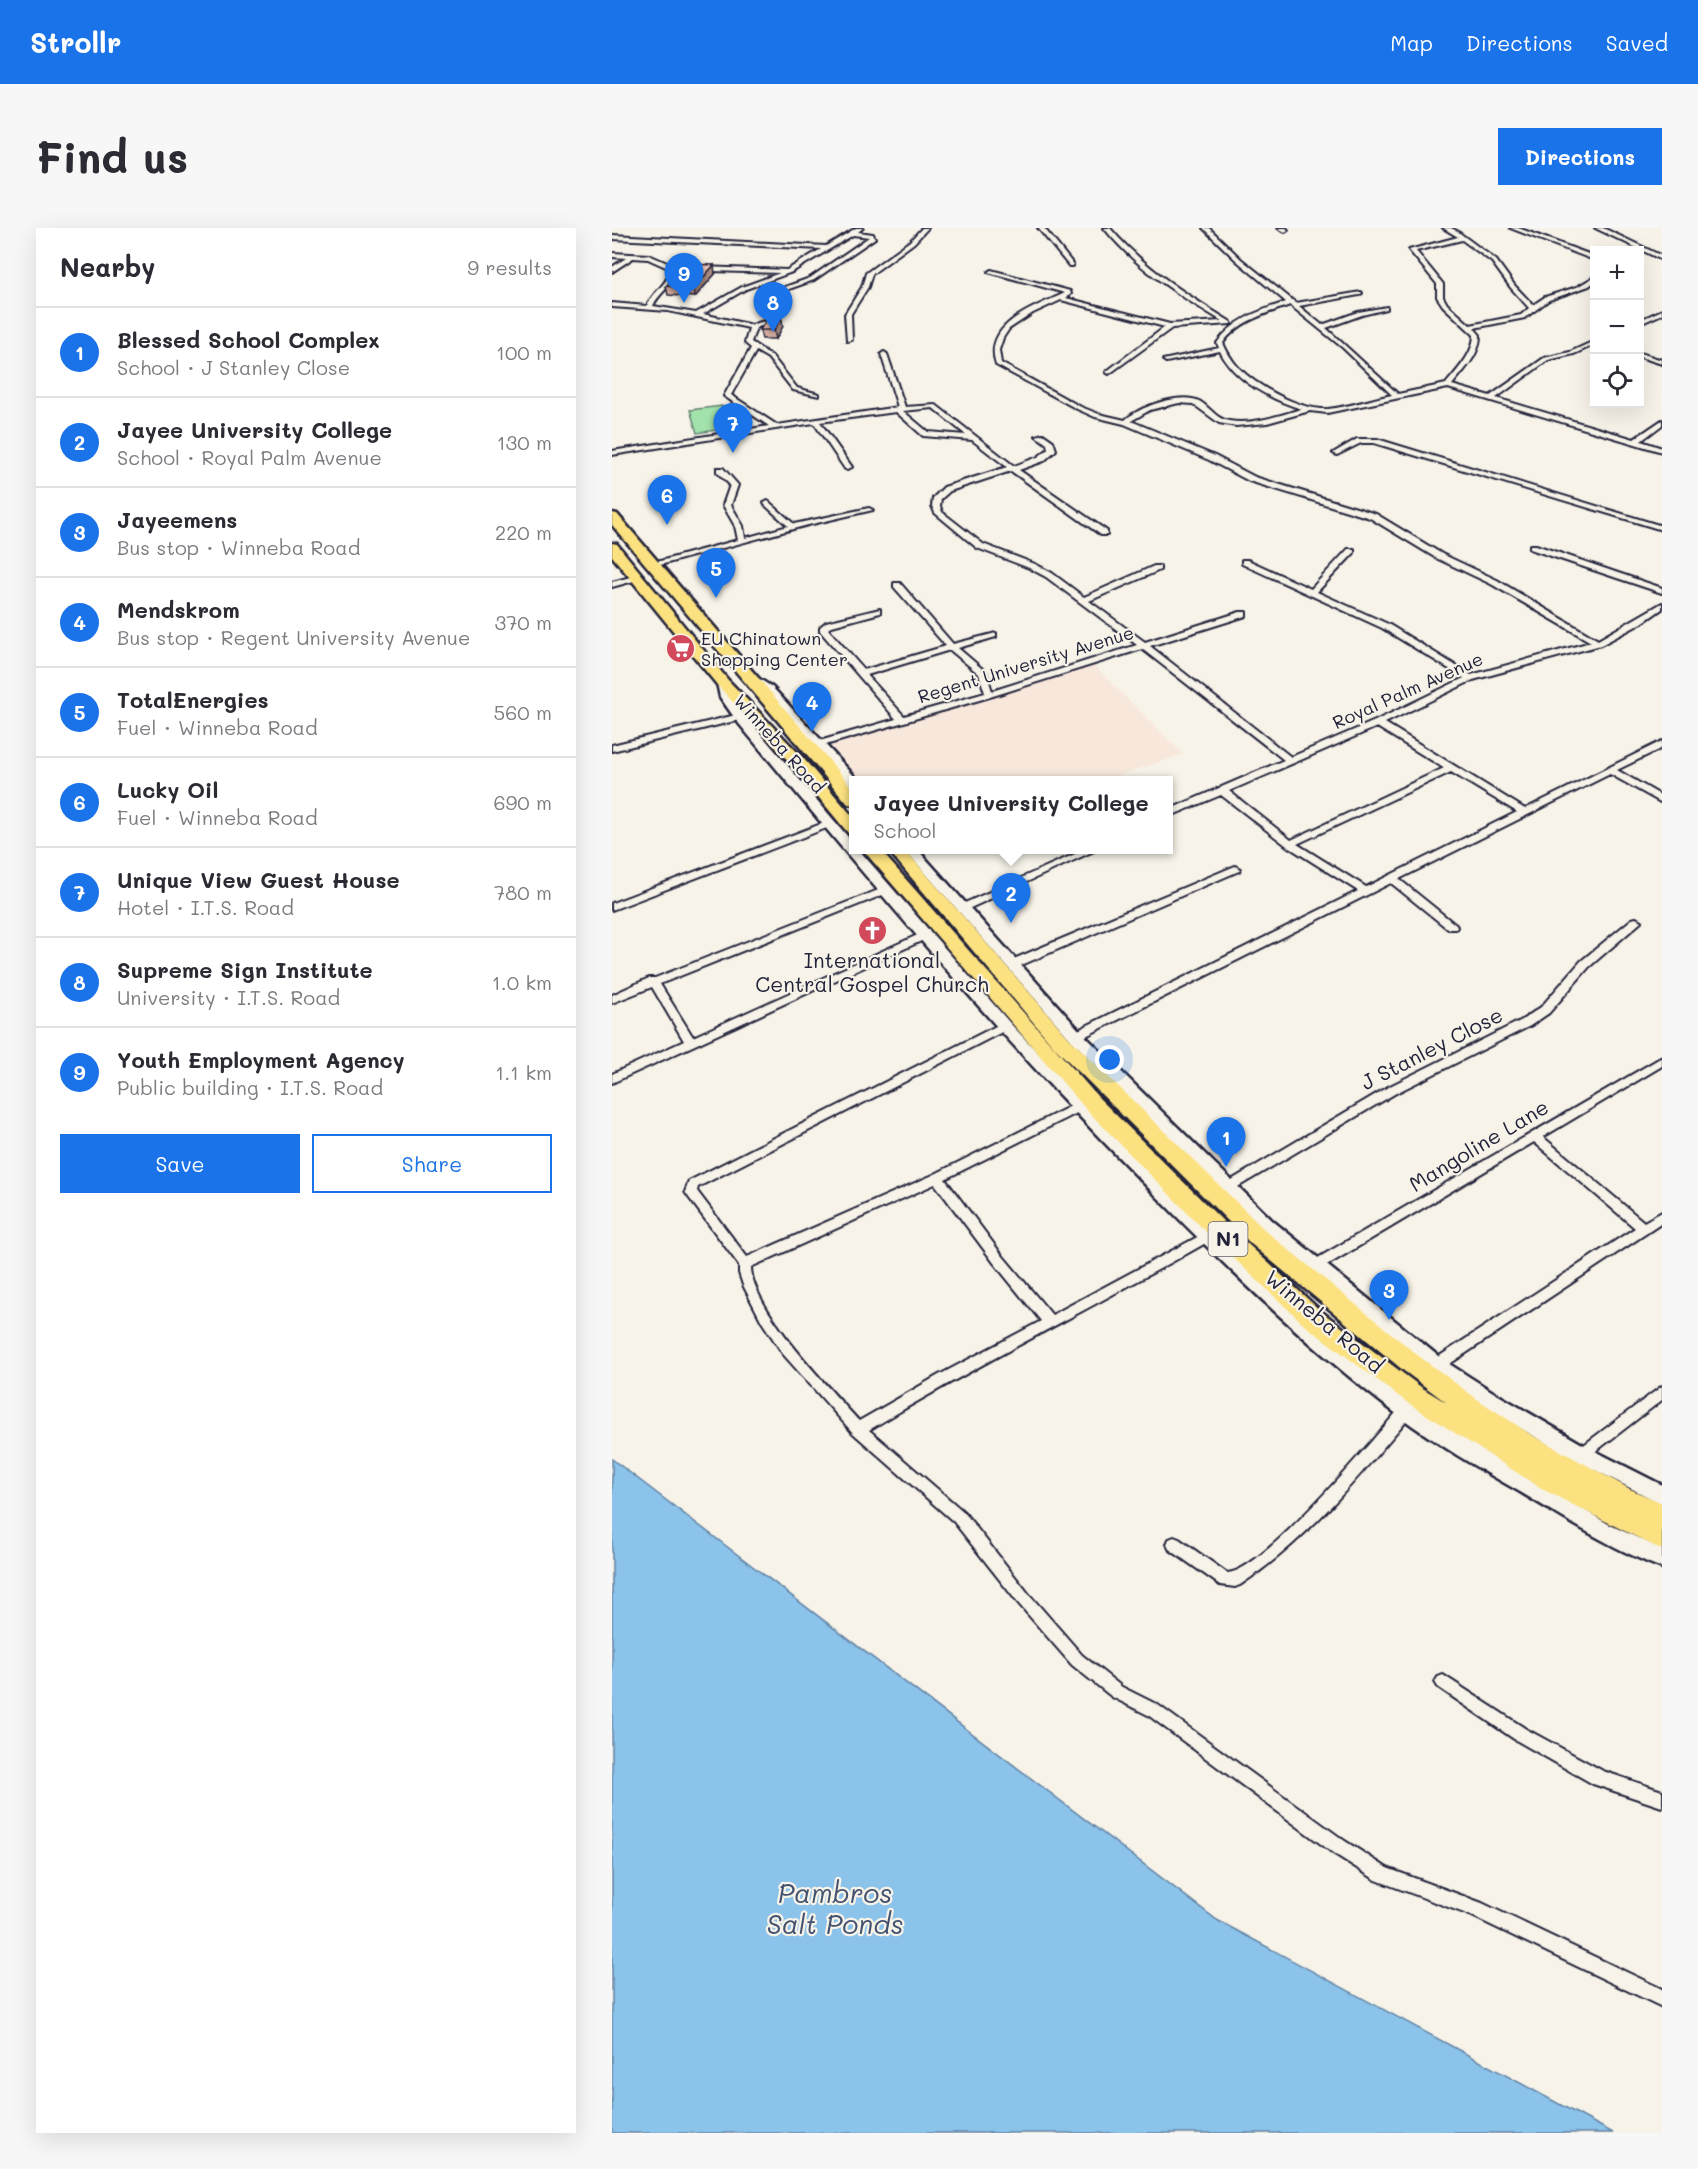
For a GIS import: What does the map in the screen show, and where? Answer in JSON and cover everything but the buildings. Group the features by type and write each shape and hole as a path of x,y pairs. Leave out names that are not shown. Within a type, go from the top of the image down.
{"highway":[{"name":"Winneba Road","path":"613,519 849,794"},
{"name":"Winneba Road","path":"612,547 723,683 798,762 849,824"},
{"name":"Winneba Road","path":"875,854 1138,1158 1314,1319 1413,1394 1553,1482 1662,1539"},
{"name":"Winneba Road","path":"900,854 1062,1043 1169,1140 1259,1238 1412,1364 1522,1441 1621,1497 1662,1515"}],"street":[{"path":"699,314 744,288 790,271 860,228"},
{"path":"849,340 848,314 865,286 869,273 912,242 925,228"},
{"path":"1041,228 1071,265"},
{"path":"1107,228 1133,258 1145,268 1182,295 1232,324"},
{"path":"1206,228 1239,260 1322,327 1397,396"},
{"path":"1446,228 1455,232 1494,261 1533,309"},
{"path":"1455,232 1464,228"},
{"path":"1513,228 1590,257"},
{"path":"1598,228 1630,246"},
{"path":"612,304 650,306 699,314 753,327 766,322 787,288 812,279 872,238 871,235 854,233"},
{"path":"612,237 681,238 829,248"},
{"path":"1448,386 1478,344 1478,335 1445,304 1440,297 1440,284 1412,250 1462,238"},
{"path":"1644,254 1662,258"},
{"path":"612,255 649,257 673,268 790,271"},
{"path":"612,270 631,257"},
{"path":"650,306 653,299 672,279 673,268"},
{"path":"991,272 1068,292 1006,327 995,347 998,364 1097,416 1126,422 1212,458 1252,478 1373,516 1439,556 1494,582 1598,643"},
{"path":"1471,327 1522,317 1540,300 1579,290 1590,282"},
{"path":"1060,298 1170,326 1186,326 1232,324 1294,304 1359,293"},
{"path":"1322,327 1360,313 1385,308"},
{"path":"1644,320 1662,312"},
{"path":"1219,334 1232,324"},
{"path":"1109,372 1170,326"},
{"path":"1186,326 1219,334"},
{"path":"753,327 748,339 754,349 770,357 795,389 802,393 817,395"},
{"path":"1219,334 1222,349 1242,374 1260,388 1282,400 1309,409 1327,411 1448,386 1662,450"},
{"path":"1491,399 1546,359 1572,353 1590,345"},
{"path":"754,349 727,396 775,427"},
{"path":"1166,360 1222,349"},
{"path":"884,354 899,409 926,434 974,438"},
{"path":"1644,356 1662,362"},
{"path":"1126,422 1141,410 1184,401 1193,401 1219,420 1234,423 1261,421 1309,409"},
{"path":"612,453 816,421 934,406 1013,469 1104,533"},
{"path":"816,421 848,467"},
{"path":"1635,442 1662,422"},
{"path":"1040,436 1050,443 1052,450 1041,459 947,489 937,498 936,506 939,513 980,546 1049,575 1144,646 1290,761"},
{"path":"1337,453 1360,441 1374,441 1662,528"},
{"path":"720,470 734,485 727,505 739,526 742,540"},
{"path":"768,502 793,527"},
{"path":"652,566 742,540 869,510"},
{"path":"1533,547 1662,591"},
{"path":"1312,593 1351,551"},
{"path":"1245,562 1385,626 1470,678"},
{"path":"1083,601 1157,568"},
{"path":"612,585 638,578"},
{"path":"897,585 952,648 983,674 990,694"},
{"name":"Royal Palm Avenue","path":"1173,812 1378,723 1470,678 1598,643 1639,621 1662,605"},
{"path":"877,611 823,627 902,720"},
{"name":"Regent University Avenue","path":"819,744 990,694 1243,614"},
{"path":"864,674 993,635"},
{"path":"743,673 768,690 849,778"},
{"path":"723,683 726,697 740,717 849,847"},
{"path":"612,748 740,717"},
{"path":"1378,723 1525,813"},
{"path":"1076,1036 1662,744"},
{"path":"1290,843 1451,768"},
{"path":"1610,770 1662,800"},
{"path":"1221,790 1290,843 1366,892"},
{"path":"612,907 829,824"},
{"path":"855,854 1004,1026 1079,1107 1138,1158 1207,1237 1296,1322 1406,1411 1482,1460 1603,1530 1662,1559"},
{"path":"914,854 1169,1140 1315,1266 1437,1365 1486,1398 1582,1454 1662,1495"},
{"path":"962,908 1080,854"},
{"path":"1013,964 1235,870"},
{"path":"1393,879 1452,927"},
{"path":"612,999 886,890"},
{"name":"J Stanley Close","path":"1227,1188 1392,1090 1526,1023 1545,1010 1585,964 1636,921"},
{"path":"612,1079 926,935"},
{"path":"653,981 690,1042"},
{"path":"1004,1026 693,1184 691,1192 746,1264 745,1273 749,1285 788,1350 858,1429 959,1517 1023,1598 1077,1660 1117,1692 1153,1710 1339,1847 1382,1874 1476,1909 1662,1998"},
{"name":"Mangoline Lane","path":"1315,1266 1662,1061"},
{"path":"746,1264 937,1178 1079,1107"},
{"path":"1534,1136 1644,1230"},
{"path":"937,1178 998,1259 1051,1323"},
{"path":"1437,1365 1662,1218"},
{"path":"858,1429 926,1387 1145,1273 1207,1237"},
{"path":"1582,1454 1662,1392"},
{"path":"1174,1544 1225,1580 1235,1580 1288,1539 1334,1493 1406,1411"},
{"path":"1443,1682 1520,1734 1599,1778 1662,1799"}],"shaded area":[{"path":"1094,666 1183,754 1118,776 855,776 829,746"}],"green space":[{"path":"722,406 730,428 697,433 690,410"}],"water":[{"name":"Pambros Salt Ponds","path":"612,1459 1217,1920 1613,2133 612,2133"}],"place":[{"name":"Youth Employment Agency","path":"684,303"},
{"name":"Supreme Sign Institute","path":"773,332"},
{"name":"Unique View Guest House","path":"733,453"},
{"name":"Lucky Oil","path":"667,525"},
{"name":"TotalEnergies","path":"716,598"},
{"name":"EU Chinatown Shopping Center","path":"680,649"},
{"name":"Mendskrom","path":"812,732"},
{"name":"Jayee University College","path":"1011,923"},
{"name":"International Central Gospel Church","path":"872,930"},
{"name":"Blessed School Complex","path":"1226,1167"},
{"name":"Jayeemens","path":"1389,1320"}]}
